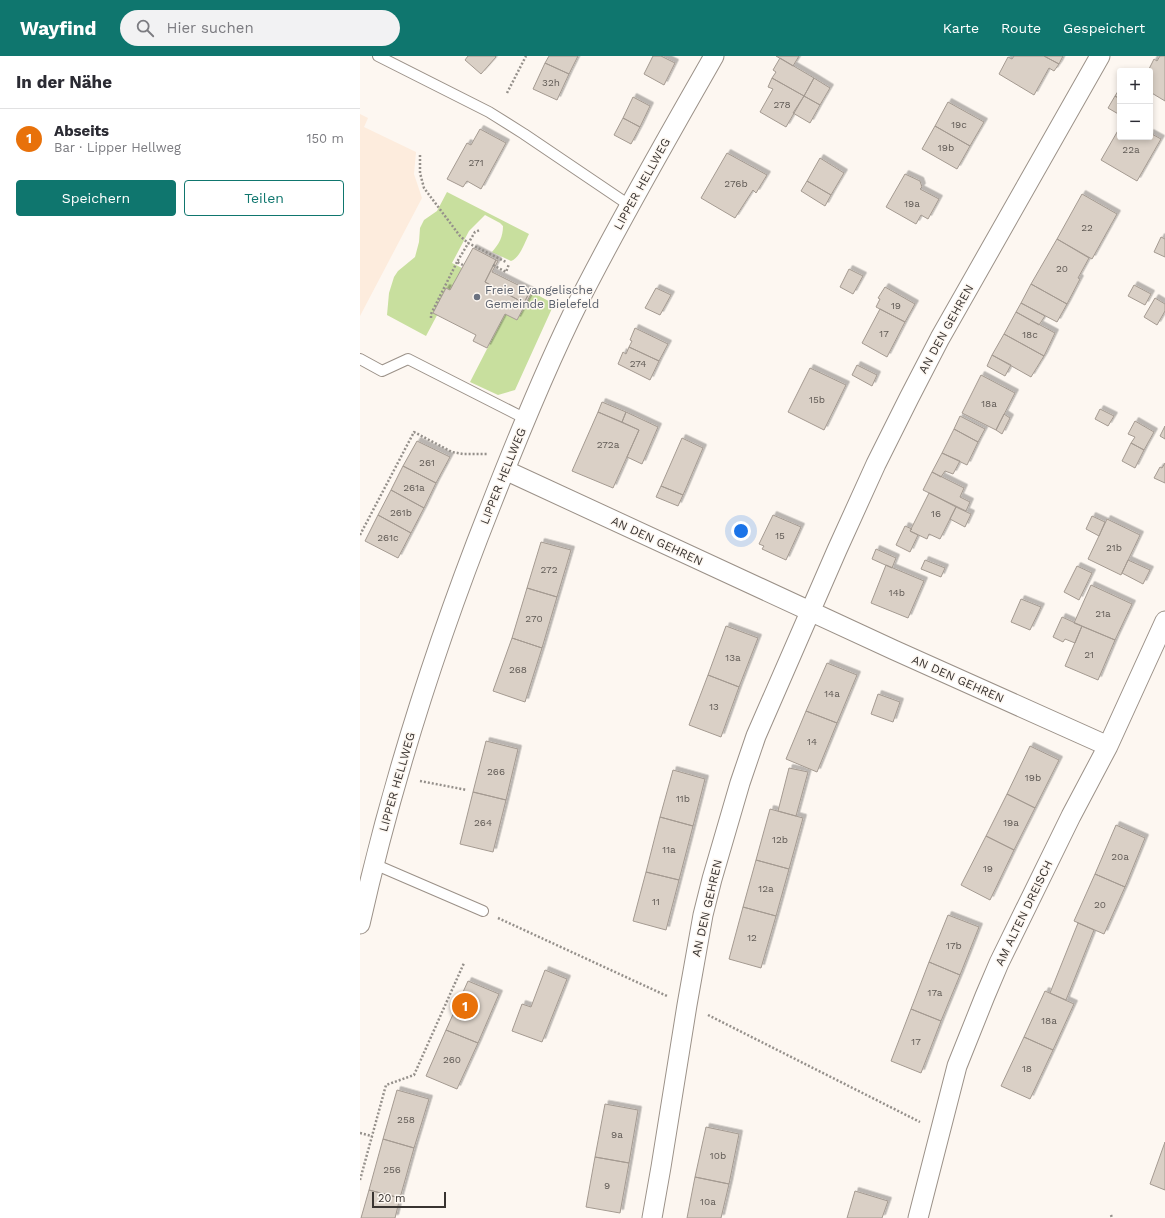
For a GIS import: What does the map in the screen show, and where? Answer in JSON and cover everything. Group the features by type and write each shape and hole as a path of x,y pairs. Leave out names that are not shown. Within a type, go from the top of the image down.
{"street":[{"name":"LIPPER HELLWEG","path":"360,924 374,864 401,766 436,655 465,570 508,463 526,419 579,302 629,205 714,56"},
{"name":"AN DEN GEHREN","path":"652,1218 703,915 740,783 756,736 809,611 876,464 940,338 1100,56"},
{"name":"AN DEN GEHREN","path":"508,463 809,611 1108,746"},
{"name":"AM ALTEN DREISCH","path":"918,1218 957,1066 985,996 1071,816 1108,746 1165,621"}],"lane":[{"path":"378,56 489,112 629,205"},
{"path":"360,358 382,371 408,360 526,419"},
{"path":"374,864 483,911"}],"path":[{"path":"508,93 526,56"},
{"path":"420,155 420,174 424,188 460,236 468,243 506,262"},
{"path":"431,318 431,314 457,262 474,232 480,230"},
{"path":"457,262 463,265"},
{"path":"493,265 506,272 510,264"},
{"path":"360,534 414,432 452,452 508,463"},
{"path":"429,782 467,790"},
{"path":"483,911 687,1005 939,1132"},
{"path":"360,1180 386,1085 414,1075 464,963"},
{"path":"360,1133 372,1136"}],"shaded area":[{"path":"360,114 368,118 364,127 416,152 414,174 422,198 360,316"}],"green space":[{"path":"447,192 529,234 520,253 511,261 492,252 500,240 503,226 485,215 469,231 452,263 462,268 426,336 387,315 389,293 394,277 398,271 415,257 419,242 420,228 424,220 437,211"},
{"path":"532,292 554,304 515,390 498,395 470,382 505,314 517,320"}],"building":[{"path":"468,56 496,57 481,74 465,60"},
{"path":"549,56 578,56 569,74 545,63"},
{"path":"653,56 661,56 675,63 664,85 644,74"},
{"path":"776,56 799,56 793,66"},
{"path":"1014,56 1044,56 1059,64 1054,71 1049,68 1034,95 999,74 1008,57 1012,59"},
{"path":"1044,56 1063,56 1059,64"},
{"path":"1160,56 1165,56 1165,101 1153,94 1153,68 1150,68 1154,59 1157,61"},
{"path":"780,58 814,78 804,96 772,78 776,72 773,70"},
{"path":"545,63 569,74 557,100 533,89"},
{"path":"772,78 804,96 786,127 760,112 773,89 768,87"},
{"path":"814,78 830,88 820,105 804,96"},
{"path":"804,96 820,105 810,123 793,113"},
{"path":"1115,96 1117,97 1117,113 1108,108"},
{"path":"633,97 650,106 640,127 623,118"},
{"path":"948,102 984,122 970,146 935,126"},
{"path":"623,118 640,127 631,144 614,135"},
{"path":"935,126 970,146 957,169 922,149"},
{"path":"480,129 506,143 481,189 467,181 463,187 447,179 467,143 471,145"},
{"path":"1117,132 1117,140 1153,140 1153,135 1161,139 1137,181 1101,160"},
{"path":"727,153 767,175 756,193 753,190 735,218 701,198"},
{"path":"820,158 844,173 831,195 807,181"},
{"path":"905,174 920,181 922,187 920,189 939,199 928,219 921,215 916,224 886,207"},
{"path":"807,181 831,195 825,206 801,191"},
{"path":"1082,194 1117,214 1092,259 1057,239"},
{"path":"1161,237 1165,239 1165,257 1154,252"},
{"path":"1057,239 1089,258 1078,278 1080,279 1067,304 1031,284"},
{"name":"Freie Evangelische Gemeinde Bielefeld","path":"473,248 496,260 485,282 524,303 530,291 532,292 517,320 505,314 487,348 473,341 476,335 433,313 446,288 450,290"},
{"path":"496,260 498,261 492,272 530,291 524,303 485,282"},
{"path":"849,269 863,276 853,294 840,287"},
{"path":"1031,284 1067,304 1057,322 1021,303"},
{"path":"1134,285 1151,294 1145,305 1128,296"},
{"path":"885,287 915,304 905,322 876,307 880,299 878,298"},
{"path":"656,288 671,295 660,315 645,308"},
{"path":"1155,298 1165,304 1165,311 1157,325 1144,317"},
{"path":"1021,303 1045,316 1039,325 1016,312"},
{"path":"880,309 905,322 887,357 862,343"},
{"path":"1016,312 1055,333 1044,356 1004,334"},
{"path":"635,328 668,344 659,361 629,347"},
{"path":"1004,334 1044,356 1031,377 992,355"},
{"path":"629,347 659,361 650,380 618,364 623,352 626,354"},
{"path":"992,355 1011,365 1005,376 987,366"},
{"path":"857,365 877,375 872,386 852,375"},
{"path":"810,368 846,385 824,430 788,412"},
{"path":"981,375 1015,393 996,430 962,413"},
{"path":"602,402 626,412 622,422 598,412"},
{"path":"1100,409 1114,416 1108,426 1095,419"},
{"path":"598,412 639,430 613,488 572,471"},
{"path":"626,412 658,427 642,464 627,457 639,430 622,422"},
{"path":"1004,414 1010,418 1002,434 996,430"},
{"path":"960,416 985,429 978,442 954,429"},
{"path":"1135,421 1154,432 1144,450 1131,443 1135,437 1128,434"},
{"path":"1165,426 1165,439 1160,436"},
{"path":"954,429 978,442 967,465 942,453"},
{"path":"682,438 703,448 683,495 661,486"},
{"path":"417,441 450,457 436,483 403,466"},
{"path":"1131,443 1144,450 1135,468 1122,461"},
{"path":"942,453 960,461 953,474 945,471 941,477 932,472"},
{"path":"1165,463 1165,483 1154,478 1160,467 1162,468"},
{"path":"403,466 436,483 424,508 391,490"},
{"path":"932,472 964,488 960,497 970,502 966,511 923,490"},
{"path":"661,486 683,495 678,506 656,497"},
{"path":"391,490 424,508 411,533 378,515"},
{"path":"929,493 956,507 940,539 929,534 927,539 910,531"},
{"path":"956,507 971,514 965,527 950,519"},
{"path":"378,515 411,533 398,558 365,541"},
{"path":"773,515 801,527 786,560 762,549 764,546 759,544"},
{"path":"1092,516 1105,522 1099,536 1086,529"},
{"path":"1107,519 1140,535 1121,575 1088,559"},
{"path":"905,526 912,529 910,531 918,535 910,552 896,545"},
{"path":"541,542 571,550 557,597 527,588"},
{"path":"876,549 896,558 892,568 872,559"},
{"path":"925,560 945,568 941,577 921,569"},
{"path":"1128,560 1150,570 1143,584 1122,573"},
{"path":"886,565 924,581 908,618 871,603"},
{"path":"1077,566 1092,573 1079,600 1064,592"},
{"path":"1091,585 1132,604 1115,640 1074,623"},
{"path":"527,588 557,597 542,648 512,638"},
{"path":"1021,599 1041,607 1030,630 1011,622"},
{"path":"1062,617 1082,626 1075,643 1065,639 1063,642 1053,637"},
{"path":"726,626 758,638 739,687 708,675"},
{"path":"1082,626 1115,640 1098,680 1065,666"},
{"path":"512,638 542,648 525,702 493,691"},
{"path":"827,663 857,675 837,723 806,711"},
{"path":"708,675 739,687 721,737 689,725"},
{"path":"878,694 900,702 893,722 871,714"},
{"path":"806,711 837,723 817,772 786,759"},
{"path":"486,741 518,749 506,800 473,792"},
{"path":"1030,746 1059,760 1035,808 1007,794"},
{"path":"789,768 808,772 796,816 778,811"},
{"path":"673,770 705,779 693,826 660,817"},
{"path":"473,792 506,800 493,852 460,844"},
{"path":"1007,794 1035,808 1014,850 986,836"},
{"path":"770,809 803,818 789,869 756,860"},
{"path":"660,817 693,826 679,880 646,872"},
{"path":"1116,825 1145,838 1125,887 1095,874"},
{"path":"986,836 1014,850 990,900 961,885"},
{"path":"756,860 789,869 776,916 743,907"},
{"path":"646,872 679,880 666,930 633,921"},
{"path":"1095,874 1125,887 1104,934 1074,921"},
{"path":"743,907 776,916 761,968 729,959"},
{"path":"948,915 979,927 960,975 929,962"},
{"path":"1078,923 1094,930 1066,1000 1050,993"},
{"path":"929,962 960,975 941,1021 911,1009"},
{"path":"545,970 567,979 542,1042 512,1031 522,1004 531,1007"},
{"path":"468,981 499,994 478,1043 446,1030"},
{"path":"1045,991 1074,1004 1053,1050 1024,1037"},
{"path":"911,1009 941,1021 921,1073 891,1061"},
{"path":"446,1030 478,1043 457,1089 426,1076"},
{"path":"1024,1037 1053,1050 1030,1099 1001,1086"},
{"path":"397,1090 429,1099 414,1148 383,1139"},
{"path":"605,1104 638,1110 629,1163 595,1157"},
{"path":"706,1127 739,1134 729,1184 695,1177"},
{"path":"383,1139 414,1148 400,1198 369,1190"},
{"path":"1165,1142 1165,1190 1150,1184"},
{"path":"595,1157 629,1163 620,1213 586,1207"},
{"path":"695,1177 729,1184 721,1218 687,1218"},
{"path":"369,1190 400,1198 395,1218 361,1218"},
{"path":"855,1191 888,1201 882,1218 847,1218"}],"place":[{"name":"Freie Evangelische Gemeinde Bielefeld","path":"477,297"},
{"name":"Abseits","path":"465,1006"}]}
